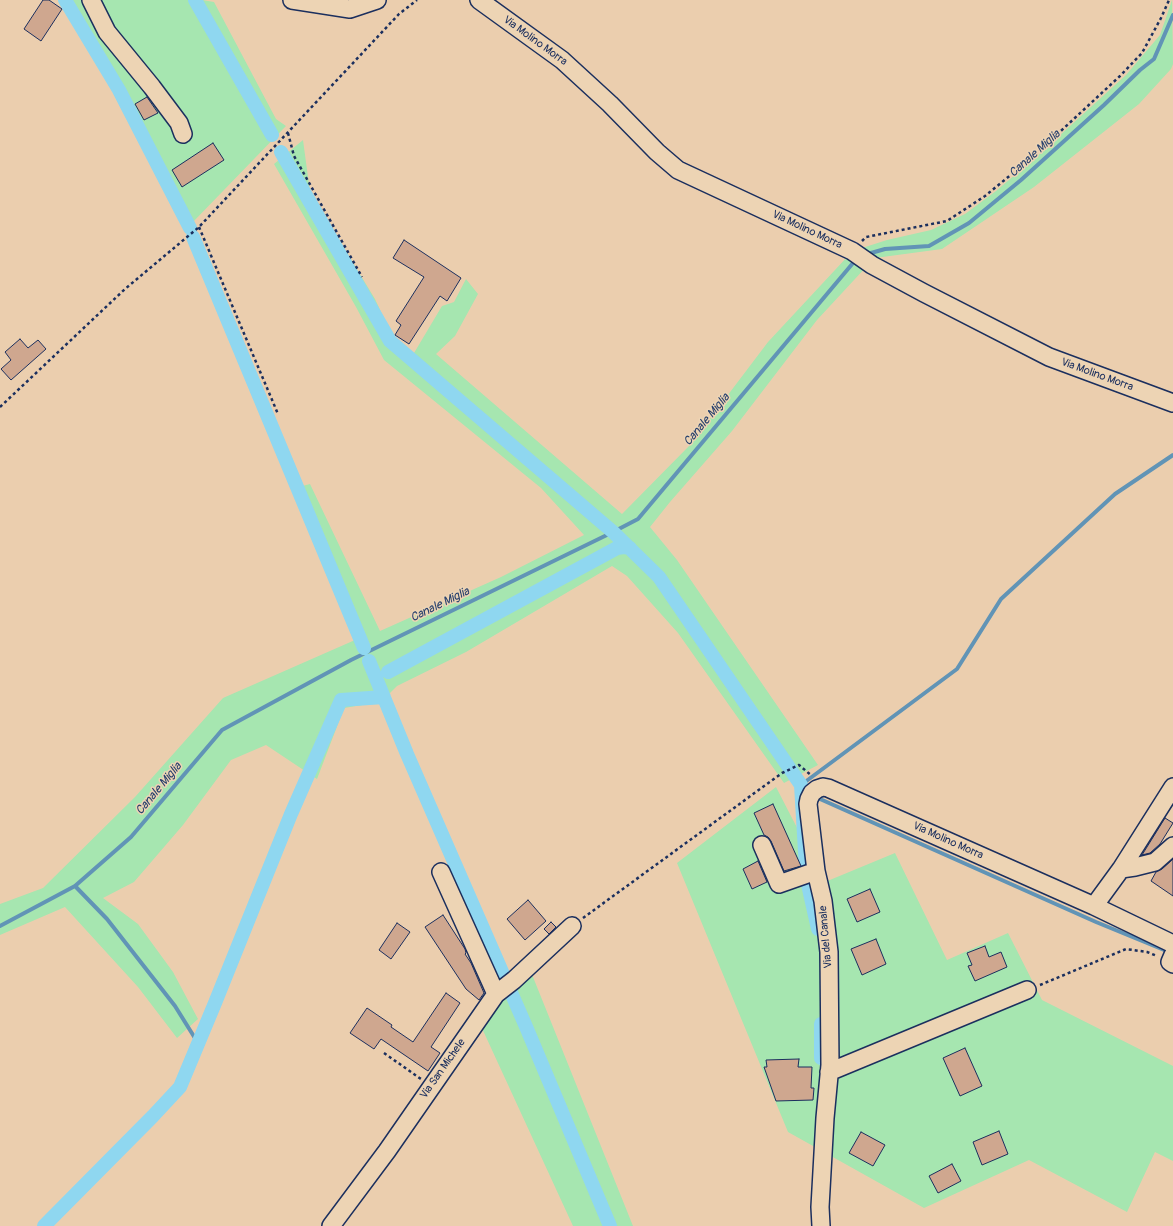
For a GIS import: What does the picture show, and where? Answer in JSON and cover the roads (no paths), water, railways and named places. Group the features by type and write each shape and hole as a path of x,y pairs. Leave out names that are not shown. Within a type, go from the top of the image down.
{"street":[{"path":"91,0 107,32 152,87 179,123 184,134"},
{"path":"292,0 312,1 350,9 377,0"},
{"name":"Via Molino Morra","path":"479,0 562,60 610,104 656,152 678,170 852,251 872,265 924,293 1049,357 1173,403"},
{"name":"Via Molino Morra","path":"808,804 812,793 823,787 828,788 1094,906 1173,944"},
{"path":"1094,906 1171,798"},
{"name":"Via del Canale","path":"808,804 816,871 823,901 829,952 829,1072 820,1207 821,1226"},
{"path":"762,845 779,884 816,871"},
{"path":"1121,869 1155,862 1173,846"},
{"path":"441,872 504,987"},
{"name":"Via San Michele","path":"331,1226 504,987 572,926"},
{"path":"829,1072 1027,990"}],"waterway":[{"path":"65,0 119,90 190,228"},
{"path":"195,0 272,135"},
{"name":"Canale Miglia","path":"871,253 885,249 929,246 969,223 1021,180 1104,105 1140,70 1154,59 1173,15"},
{"path":"281,152 390,341 613,532 659,577 801,785 806,868"},
{"path":"193,237 364,648"},
{"name":"Canale Miglia","path":"0,926 75,886 131,837 222,730 351,660 638,519 853,263"},
{"path":"801,785 957,669 1001,599 1115,494 1173,455"},
{"path":"388,672 617,548 630,548"},
{"path":"369,661 407,754 527,1029 610,1226"},
{"path":"44,1226 180,1087 291,814 341,700 384,697"},
{"path":"820,799 1096,922 1169,952"},
{"path":"807,880 818,929"},
{"path":"75,886 107,919 175,1006 198,1043"},
{"path":"821,1024 821,1058"}]}
